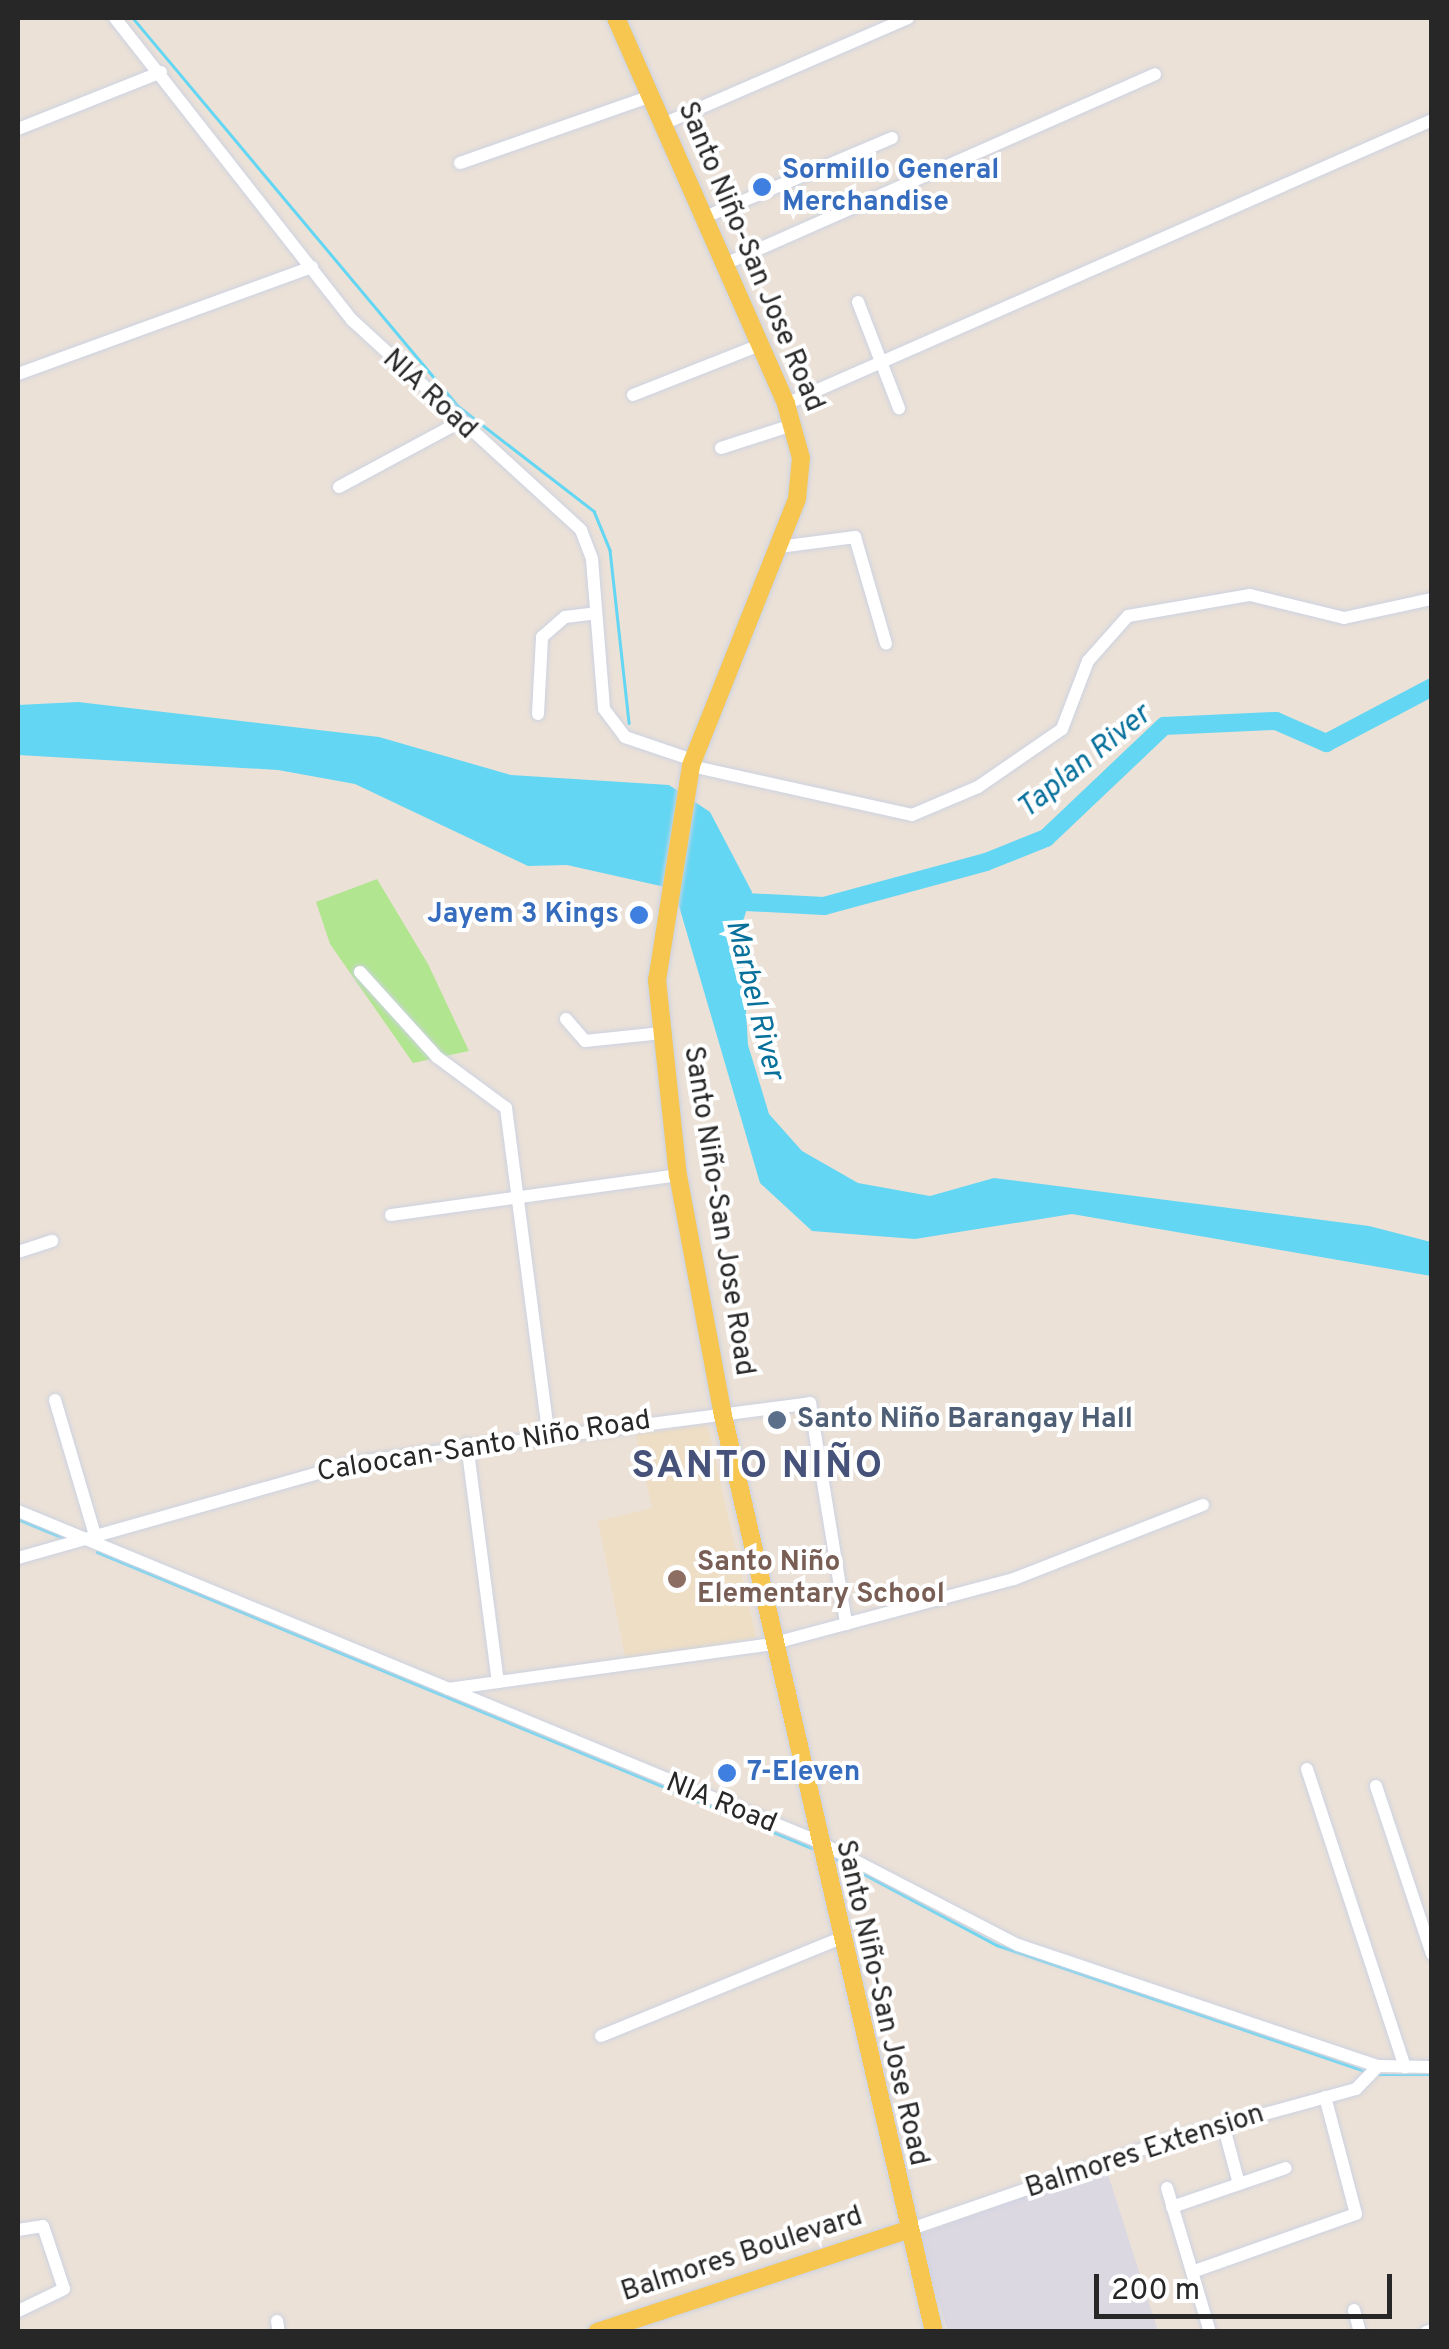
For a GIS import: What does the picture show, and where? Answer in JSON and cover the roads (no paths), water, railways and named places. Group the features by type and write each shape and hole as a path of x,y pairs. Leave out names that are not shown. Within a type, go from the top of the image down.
{"main road":[{"name":"Santo Niño-San Jose Road","path":"616,18 786,404 801,481 780,547 692,763 663,901 662,1033 678,1176 722,1411 904,2231 934,2332"},
{"name":"Balmores Boulevard","path":"597,2332 904,2231"}],"street":[{"name":"NIA Road","path":"115,18 352,320 456,424 581,530 610,722 636,742 692,763"},
{"path":"663,124 908,18"},
{"path":"18,129 160,72"},
{"path":"725,264 1155,74"},
{"path":"460,164 651,96"},
{"path":"786,404 1432,120"},
{"path":"705,217 892,138"},
{"path":"18,374 312,267"},
{"path":"858,302 899,408"},
{"path":"633,395 760,344"},
{"path":"338,487 456,424"},
{"path":"720,448 792,425"},
{"path":"780,547 855,537 886,644"},
{"path":"692,763 912,815 978,787 1062,730 1088,661 1128,616 1250,595 1344,618 1432,599"},
{"path":"538,714 542,637 565,617 596,613"},
{"path":"360,972 437,1057 506,1108 548,1434"},
{"path":"566,1018 585,1040 662,1033"},
{"path":"391,1215 678,1176"},
{"path":"18,1252 52,1241"},
{"path":"54,1400 91,1536"},
{"name":"Caloocan-Santo Niño Road","path":"18,1558 316,1472 467,1444 722,1411 810,1404 846,1624"},
{"path":"467,1444 498,1682"},
{"path":"446,1689 771,1644 1014,1579 1203,1504"},
{"name":"NIA Road","path":"18,1511 91,1536 446,1689 817,1842 1018,1945 1378,2066 1432,2066"},
{"path":"1307,1769 1405,2067"},
{"path":"1376,1786 1432,1954"},
{"path":"601,2036 839,1939"},
{"name":"Balmores Extension","path":"904,2231 1223,2124 1362,2086 1378,2066"},
{"path":"1192,2272 1356,2214 1324,2097"},
{"path":"1223,2124 1239,2184"},
{"path":"1172,2207 1286,2168"},
{"path":"1167,2188 1210,2332"},
{"path":"18,2230 38,2224 48,2232 64,2289 18,2312"},
{"path":"1354,2310 1360,2332"}],"water":[{"path":"78,702 379,737 511,775 669,785 710,812 752,892 741,928 748,1045 769,1114 802,1151 858,1183 930,1196 994,1178 1369,1226 1431,1242 1431,1276 1072,1214 915,1239 812,1231 760,1183 674,889 567,865 528,866 355,784 278,770 18,755 18,705"}],"waterway":[{"path":"133,18 458,406 594,511 610,550 629,723"},
{"name":"Taplan River","path":"727,901 824,906 986,862 1046,838 1164,726 1276,721 1326,743 1432,687"},
{"path":"18,1519 66,1539"},
{"path":"97,1552 812,1848"},
{"path":"834,1858 997,1945 1367,2072"},
{"path":"1379,2075 1432,2075"}],"place":[{"name":"Sormillo General Merchandise","path":"762,187"},
{"name":"Jayem 3 Kings","path":"639,915"},
{"name":"Santo Niño Barangay Hall","path":"777,1420"},
{"name":"Santo Niño Elementary School","path":"677,1579"},
{"name":"7-Eleven","path":"727,1773"}],"district":[{"name":"SANTO NIÑO","path":"758,1468"}],"water label":[{"name":"Marbel River","path":"753,1000"}]}
